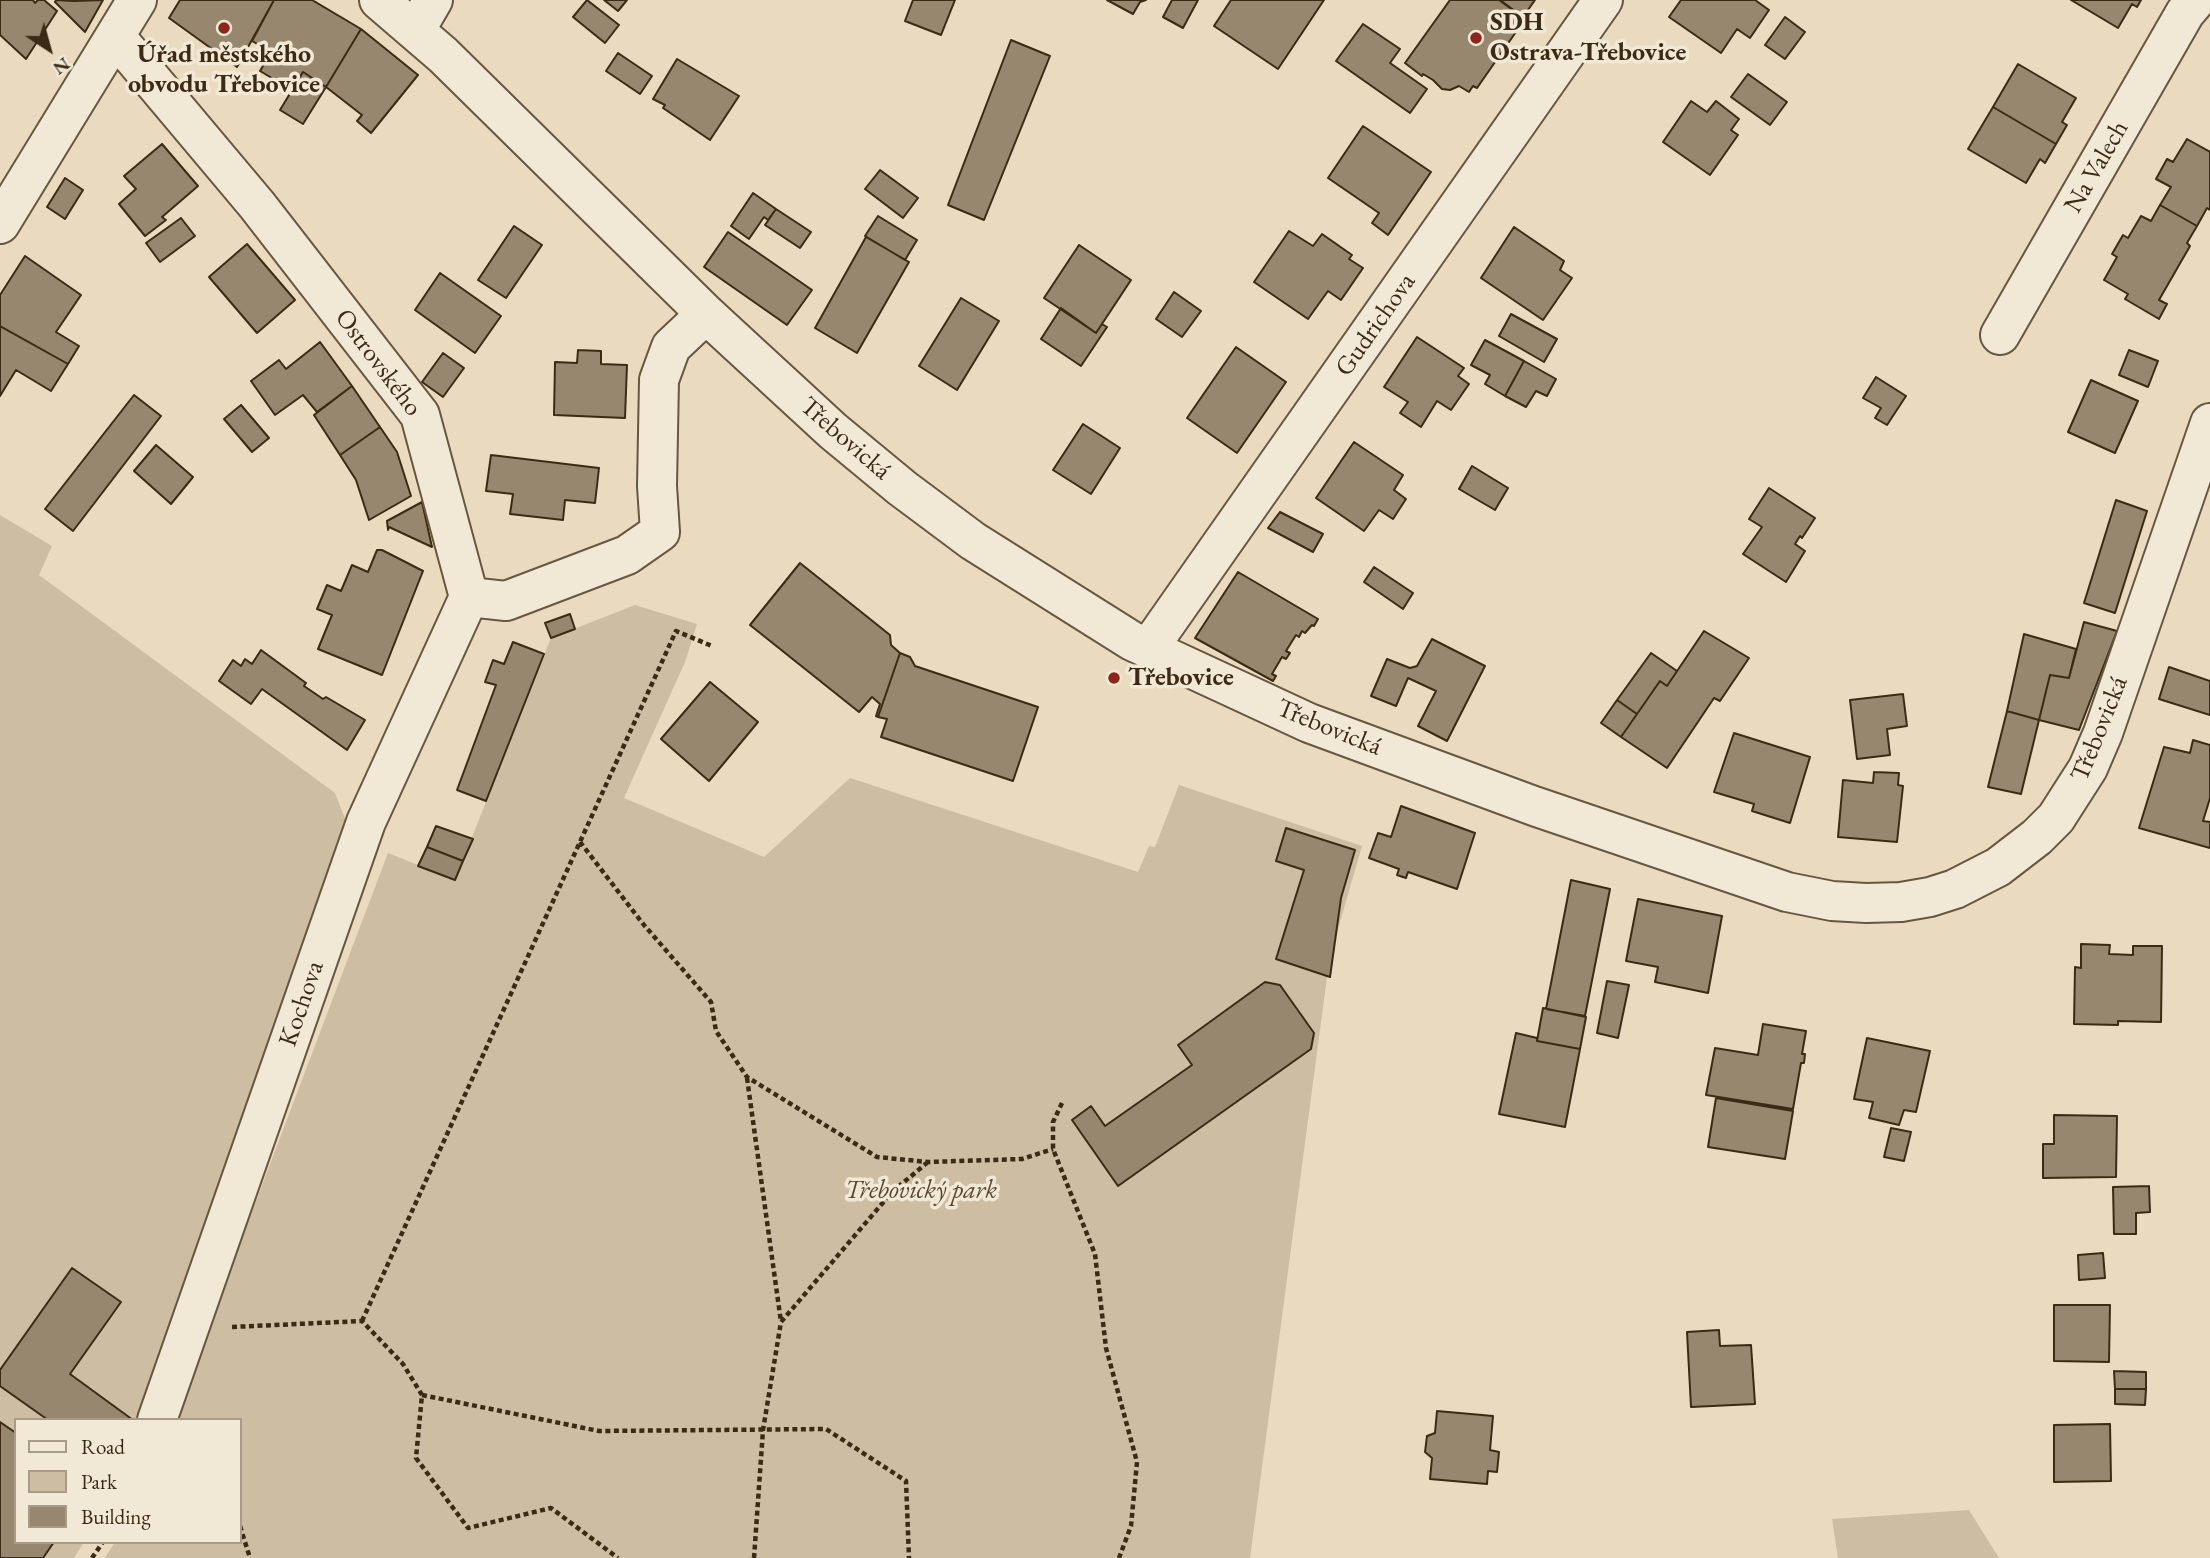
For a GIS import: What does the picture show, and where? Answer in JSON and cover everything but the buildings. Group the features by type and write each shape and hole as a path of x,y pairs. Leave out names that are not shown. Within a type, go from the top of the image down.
{"street":[{"path":"0,223 136,0"},
{"name":"Třebovická","path":"379,0 424,15 470,81 706,314 833,431 902,488 973,541 1148,649 1322,728 1534,806 1787,892 1832,901 1866,903 1901,902 1930,897 1976,879 2018,853 2056,818 2088,768 2103,733 2210,423"},
{"name":"Gudrichova","path":"1148,649 1603,0"},
{"name":"Na Valech","path":"2000,335 2185,13 2196,0"},
{"name":"Ostrovského","path":"115,36 257,205 420,415 469,597"},
{"path":"469,597 506,601 627,555 660,532 657,486 659,380 671,347 706,314"},
{"name":"Kochova","path":"158,1418 366,822 469,597"}],"path":[{"path":"362,1321 676,631 712,646"},
{"path":"580,842 644,925 711,1002 716,1031 747,1077 877,1157 928,1162 1022,1158 1053,1149"},
{"path":"747,1077 780,1322 763,1430 754,1558"},
{"path":"1062,1103 1053,1122 1053,1149 1095,1254 1106,1348 1137,1462 1131,1526 1119,1558"},
{"path":"780,1322 892,1192 928,1162"},
{"path":"189,1328 362,1321 403,1364 422,1395 416,1458 468,1528 551,1508 618,1558"},
{"path":"422,1395 599,1431 826,1429 906,1481 909,1558"},
{"path":"242,1532 250,1558"}],"green space":[{"path":"0,515 52,546 39,575 335,793 349,829 149,1418 14,1418 14,1544 83,1544 74,1558 0,1558"},
{"name":"Třebovický park","path":"635,605 697,624 685,662 624,798 764,857 850,778 1138,872 1149,846 1155,847 1179,785 1362,846 1336,936 1330,977 1327,977 1250,1558 105,1558 114,1544 242,1544 242,1418 174,1418 388,853 455,880 551,638"},
{"path":"1969,1510 1999,1558 1838,1558 1832,1519"}],"place":[{"name":"Úřad městského obvodu Třebovice","path":"224,28"},
{"name":"SDH Ostrava-Třebovice","path":"1476,38"},
{"name":"Třebovice","path":"1114,678"}]}
